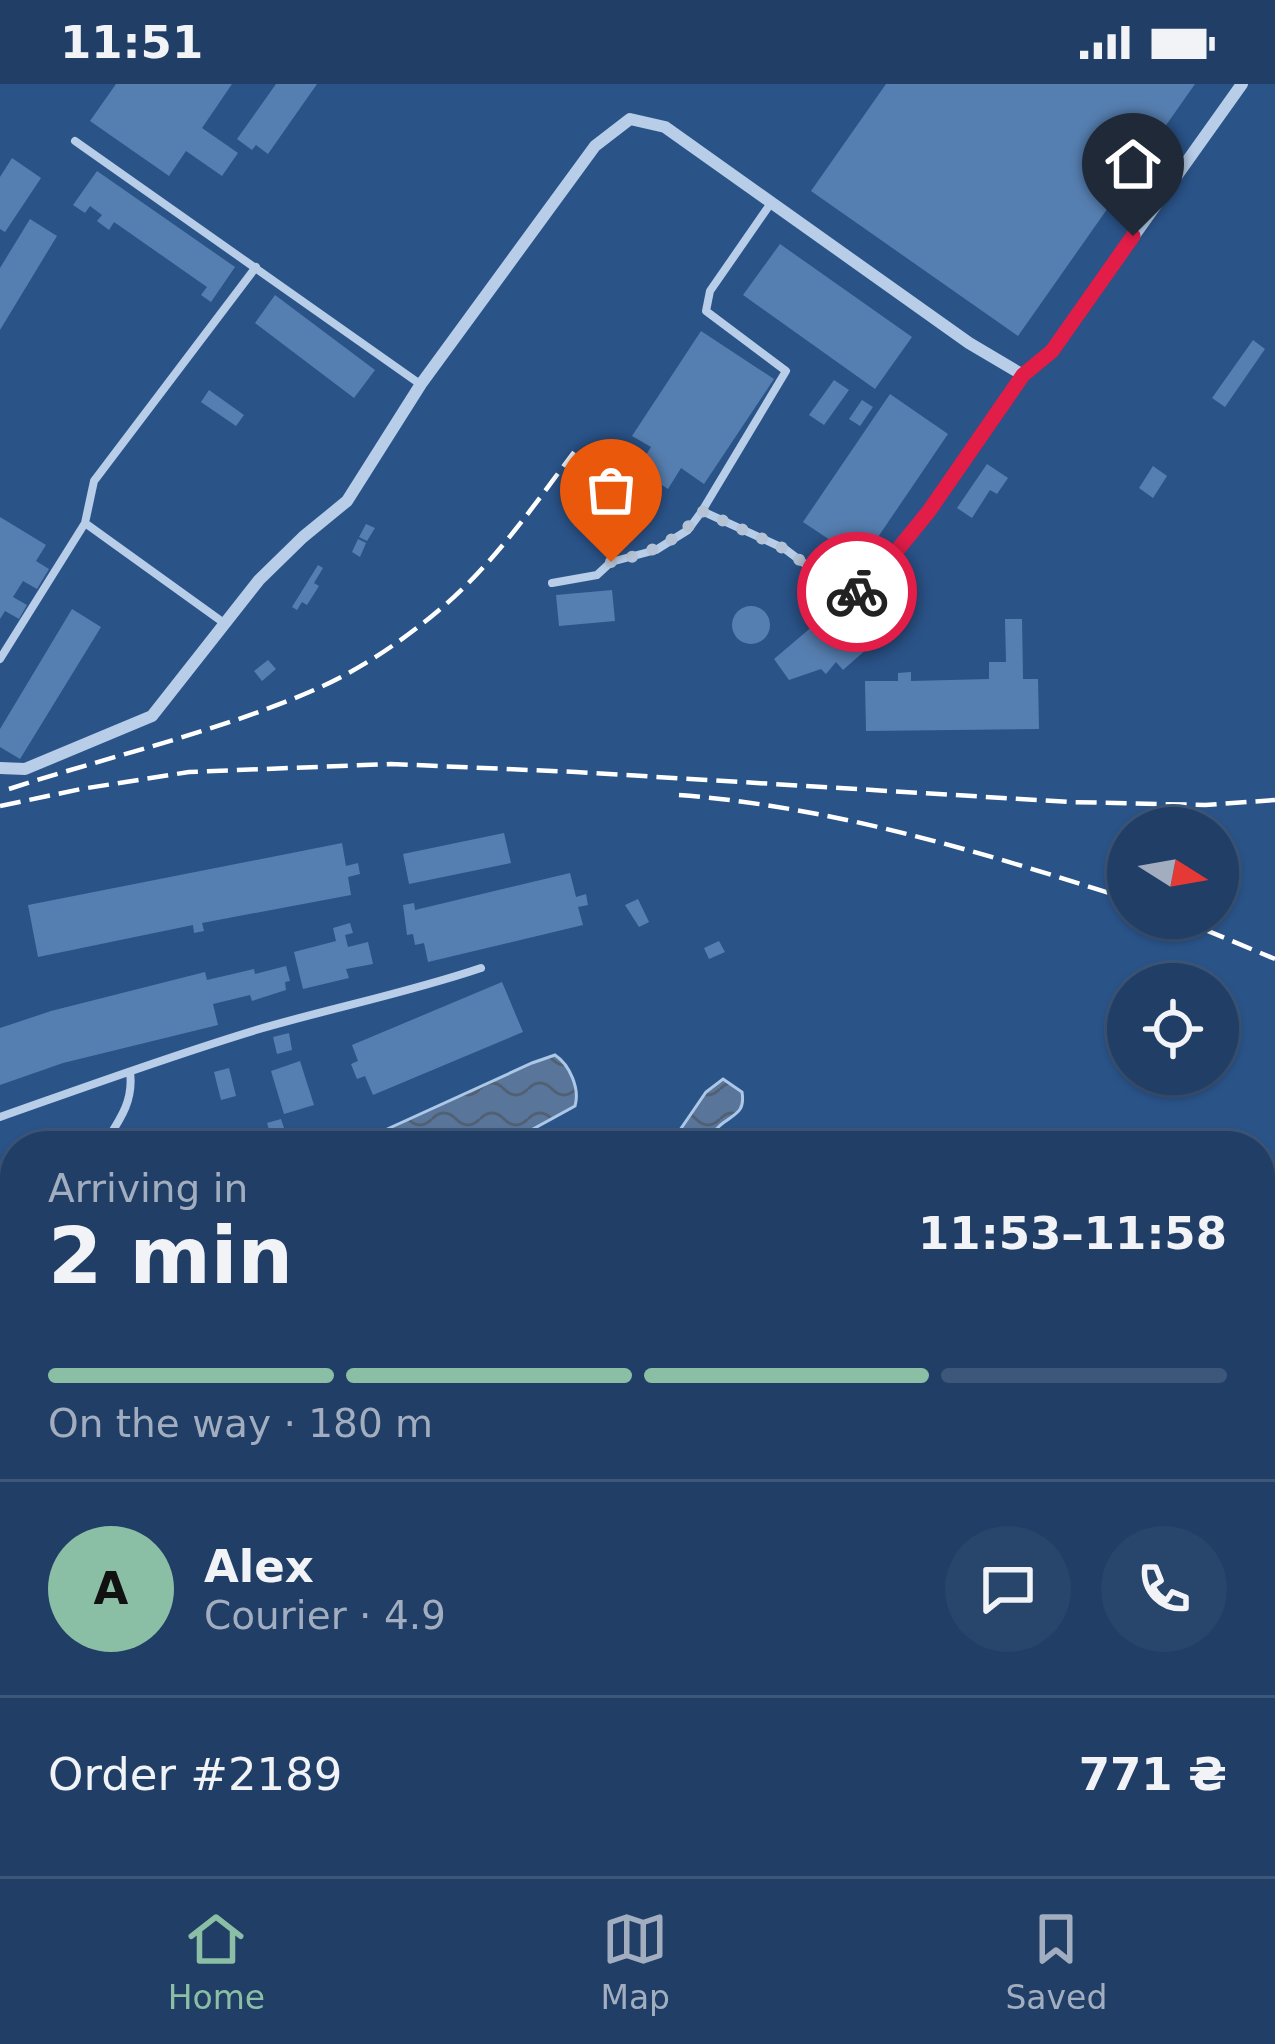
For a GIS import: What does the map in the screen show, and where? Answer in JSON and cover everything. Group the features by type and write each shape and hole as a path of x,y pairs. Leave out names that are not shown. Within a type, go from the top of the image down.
{"street":[{"path":"0,768 26,769 152,716 260,580 347,501 421,384 595,146 630,118 665,127 969,343 1023,375 1052,351 1242,84"}],"lane":[{"path":"75,141 421,384"},
{"path":"552,583 596,575 611,562 656,550 688,530 786,371 706,311 710,291 771,203"},
{"path":"0,658 85,523 94,481 256,267"},
{"path":"702,511 785,549 834,586 854,595 873,580 929,511 1023,375"},
{"path":"85,523 224,623"},
{"path":"0,1117 253,1031 481,968"},
{"path":"112,1131 133,1090 130,1072"}],"water":[{"path":"555,1055 565,1065 576,1092 575,1106 529,1131 383,1131"},
{"path":"723,1079 742,1092 739,1111 714,1131 679,1131 706,1092"}],"building":[{"path":"116,84 232,84 202,128 238,153 222,176 186,151 169,176 90,121"},
{"path":"276,84 317,84 268,154 237,139"},
{"path":"886,84 1195,84 1018,336 811,191"},
{"path":"12,158 41,178 5,232 0,229 0,177"},
{"path":"97,171 235,267 211,302 201,295 207,287 114,222 109,230 97,221 102,215 90,206 85,213 73,205"},
{"path":"30,219 57,236 0,330 0,268"},
{"path":"780,244 912,337 875,389 743,295"},
{"path":"275,295 375,370 354,398 255,323"},
{"path":"701,331 774,379 704,484 681,468 668,489 637,469 651,447 632,436"},
{"path":"1253,340 1265,349 1225,407 1212,398"},
{"path":"834,380 849,390 824,425 809,415"},
{"path":"209,390 244,415 236,426 201,402"},
{"path":"890,394 948,434 861,562 840,548 830,563 819,556 830,540 803,522"},
{"path":"862,400 873,407 860,426 849,419"},
{"path":"987,464 1008,478 997,494 990,490 972,518 957,508"},
{"path":"1153,466 1167,476 1153,498 1139,488"},
{"path":"0,517 46,545 36,561 49,569 37,589 23,581 13,597 27,605 19,619 5,611 0,619"},
{"path":"366,524 375,528 367,541 359,537"},
{"path":"358,539 366,543 360,557 352,552"},
{"path":"318,565 323,568 314,583 319,586 307,605 302,602 297,610 292,607"},
{"path":"612,590 615,621 559,626 556,595"},
{"path":"827,600 868,648 843,670 836,662 826,674 821,669 789,680 774,659 827,614 820,605"},
{"path":"751,606 764,612 770,625 764,638 751,644 738,638 732,625 738,612"},
{"path":"72,609 101,627 20,759 0,747 0,729"},
{"path":"1005,619 1022,619 1023,679 1038,679 1039,729 866,731 865,681 898,681 898,673 911,672 911,681 989,679 989,662 1006,662"},
{"path":"268,660 276,669 262,681 254,671"},
{"path":"504,833 511,863 409,884 403,854"},
{"path":"342,843 346,866 358,863 360,874 348,877 351,895 202,923 204,931 194,933 193,925 38,957 28,905"},
{"path":"570,873 576,897 586,894 588,905 578,907 583,925 428,962 424,943 415,945 413,934 407,935 403,905 414,903 415,910"},
{"path":"638,899 649,922 639,927 625,905"},
{"path":"350,923 353,933 345,935 348,947 368,942 373,964 346,969 349,978 303,989 294,952 336,941 333,928"},
{"path":"719,941 725,952 709,959 704,948"},
{"path":"286,966 290,981 285,982 286,990 252,1001 250,995 213,1004 218,1025 63,1063 0,1085 0,1028 205,972 207,980"},
{"path":"502,982 523,1032 373,1095 365,1076 357,1079 351,1064 358,1061 352,1045"},
{"path":"289,1033 292,1050 277,1054 273,1037"},
{"path":"300,1061 314,1105 284,1114 271,1071"},
{"path":"229,1068 236,1096 221,1100 214,1072"},
{"path":"281,1119 284,1128 269,1131 267,1123"}],"railway":[{"path":"9,789 240,719 363,665 458,594 574,452"},
{"path":"0,806 189,772 391,764 1070,802 1205,805 1275,800"},
{"path":"679,795 850,821 1107,893"},
{"path":"1227,939 1275,959"}],"way so far":[{"path":"611,562 656,550 688,530 702,511 785,549 834,586 854,595 857,592"}],"route":[{"path":"857,592 873,580 929,511 1023,375 1052,351 1133,236"}]}
